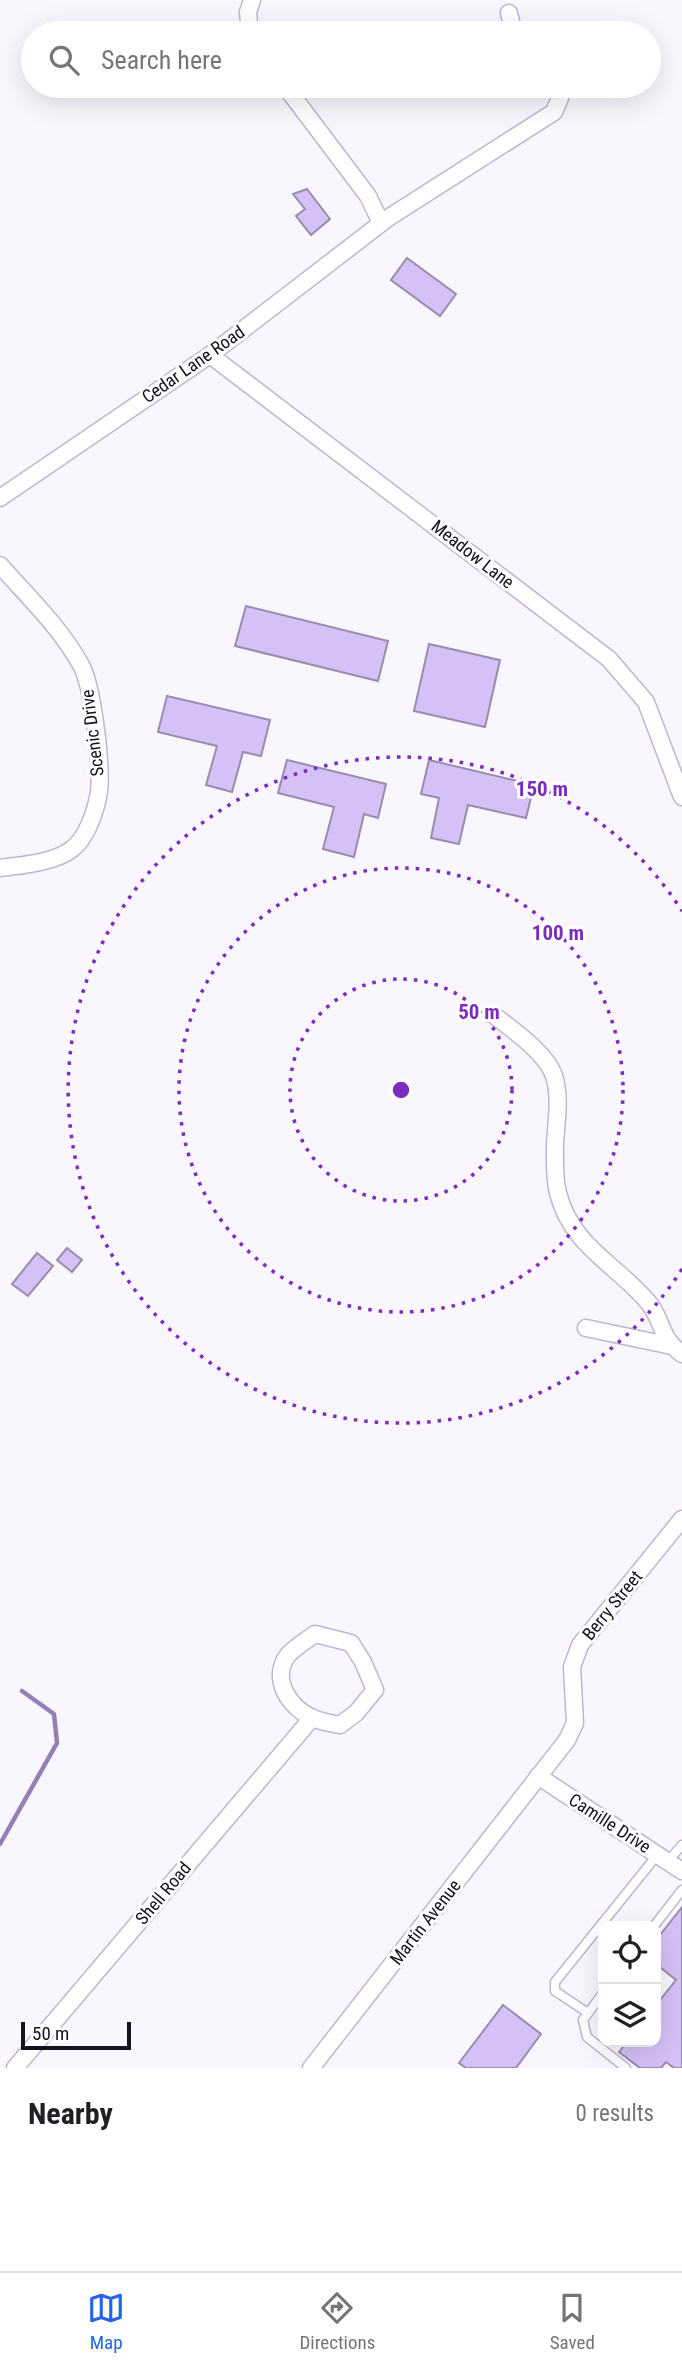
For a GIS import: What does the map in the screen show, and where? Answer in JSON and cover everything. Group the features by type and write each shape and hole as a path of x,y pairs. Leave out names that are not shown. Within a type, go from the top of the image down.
{"street":[{"path":"249,21 251,0"},
{"path":"509,13 511,21"},
{"path":"294,98 368,196 381,223"},
{"name":"Cedar Lane Road","path":"0,498 210,355 381,223 554,112 560,98"},
{"name":"Meadow Lane","path":"210,355 609,659 646,702 682,797"},
{"name":"Scenic Drive","path":"0,565 60,632 82,668 91,703 99,792 86,834 72,850 40,862 0,868"},
{"path":"495,1016 529,1044 554,1073 557,1088 557,1192 575,1232 588,1248 639,1292 650,1305 662,1334 677,1350"},
{"path":"586,1328 677,1350"},
{"name":"Berry Street","path":"538,1776 567,1740 575,1723 572,1667 580,1645 682,1520"},
{"path":"315,1633 351,1643 375,1690 356,1713 340,1726 312,1718 296,1707 284,1692 280,1678 287,1656 315,1633"},
{"name":"Shell Road","path":"15,2068 312,1718"},
{"name":"Camille Drive","path":"538,1776 682,1871"},
{"name":"Martin Avenue","path":"311,2068 538,1776"}],"lane":[{"path":"588,2013 555,1991 555,1982 663,1858 682,1845"},
{"path":"658,1921 682,1890"},
{"path":"598,2000 583,2020 587,2037 626,2068"}],"building":[{"path":"307,189 330,219 311,235 296,216 305,209 293,194"},
{"path":"407,258 456,294 440,316 391,280"},
{"path":"246,606 388,641 378,681 235,646"},
{"path":"429,644 500,660 485,727 414,711"},
{"path":"167,696 270,720 261,756 243,752 232,792 206,785 217,746 158,732"},
{"path":"287,760 386,784 378,818 364,814 354,857 323,849 334,807 278,793"},
{"path":"429,760 534,785 526,818 468,805 459,844 431,838 439,798 421,794"},
{"path":"67,1248 82,1260 72,1272 57,1260"},
{"path":"37,1253 53,1266 28,1296 12,1284"},
{"path":"682,1907 682,2068 674,2068 666,2062 661,2068 640,2068 619,2052 623,2047 661,2047 661,1999 676,1980 661,1968 661,1934"},
{"path":"503,2005 541,2034 516,2068 466,2068 459,2063"}],"waterway":[{"path":"0,1844 57,1743 54,1714 22,1691"}]}
